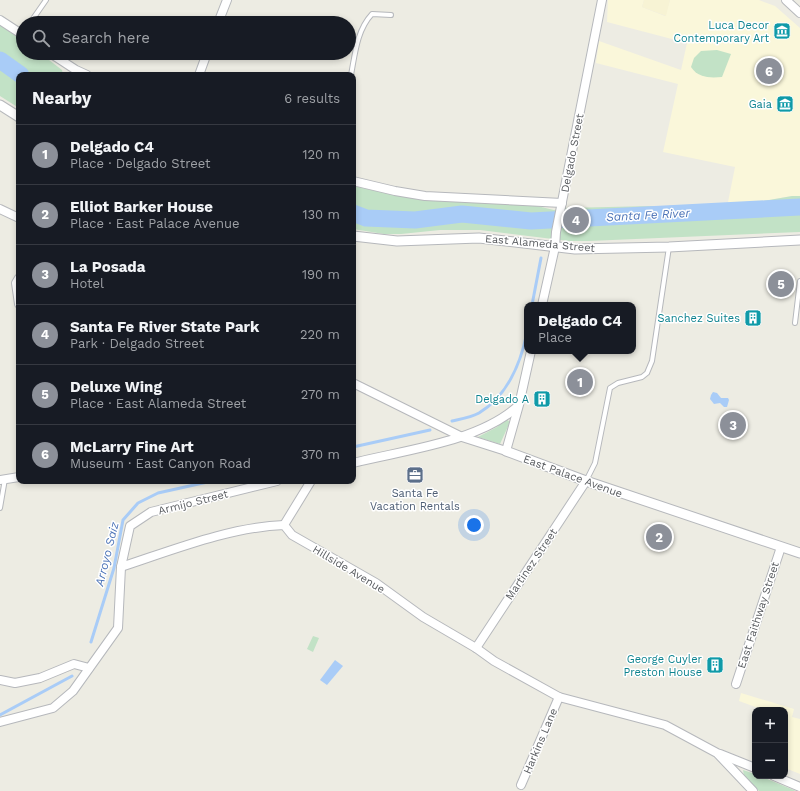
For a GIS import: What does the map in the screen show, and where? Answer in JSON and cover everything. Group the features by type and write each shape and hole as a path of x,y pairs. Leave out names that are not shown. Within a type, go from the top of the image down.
{"street":[{"path":"221,16 227,0"},
{"name":"Delgado Street","path":"543,302 555,247 555,236 602,0"},
{"path":"786,0 800,13"},
{"path":"0,20 16,30"},
{"path":"61,60 81,72"},
{"path":"200,72 204,60"},
{"path":"0,105 16,115"},
{"path":"356,182 425,196 561,207"},
{"path":"0,209 16,217"},
{"name":"East Alameda Street","path":"356,236 397,241 479,238 575,249 669,247 800,240"},
{"path":"506,451 520,405 530,354"},
{"name":"East Palace Avenue","path":"356,384 462,437 506,451 586,481 800,553"},
{"path":"356,462 462,437 495,424 520,405"},
{"path":"2,479 16,477"},
{"name":"Martinez Street","path":"476,648 586,481"},
{"name":"Armijo Street","path":"122,567 130,526 150,512 265,484"},
{"path":"0,722 53,708 73,691 118,628 122,567 197,542 264,526 284,525 309,484"},
{"name":"Hillside Avenue","path":"284,525 292,535 376,584 423,617 476,648 494,661 559,697 666,724 717,753 753,791"},
{"name":"East Faithway Street","path":"736,684 781,547"},
{"path":"0,680 15,683 40,678 74,664 89,668"},
{"name":"Harkins Lane","path":"521,785 559,697"},
{"path":"717,753 752,767"},
{"path":"781,779 800,787"}],"lane":[{"path":"35,16 46,0"},
{"path":"356,47 366,20 372,14 391,15"},
{"path":"352,72 354,60"},
{"path":"586,481 595,463 610,388 618,383 642,377 647,373 652,361 669,247"},
{"path":"795,324 800,281"},
{"path":"0,508 2,479"}],"shaded area":[{"path":"608,0 644,0 642,7 665,16 670,0 759,0 775,6 800,28 800,196 727,207 735,167 663,152 678,84 596,63 599,41 681,70 687,43 607,22"},
{"path":"741,693 787,707 756,707 739,701"},
{"path":"788,707 794,709 792,717 800,719 800,774 788,769"}],"green space":[{"path":"0,25 16,36 16,60 49,60 62,70 62,72 16,72 16,106 0,96"},
{"path":"717,50 731,54 722,77 709,77 694,71 691,67 694,58 701,51"},
{"path":"356,187 420,200 537,206 554,210 565,208 652,206 722,208 792,196 800,196 800,232 589,241 569,241 480,230 440,230 401,234 384,234 356,229"},
{"path":"506,419 510,422 500,444 478,437 497,427"},
{"path":"313,636 319,638 313,652 307,649"},
{"path":"743,770 752,773 752,779 767,779 796,791 759,791 744,776"}],"sand":[{"path":"644,0 670,0 666,16 642,7"}],"water":[{"path":"713,392 717,393 721,398 728,398 729,400 727,407 724,407 720,403 714,404 710,399"},
{"path":"335,660 343,666 327,685 320,680"}],"waterway":[{"name":"Santa Fe River","path":"0,60 17,72"},
{"name":"Santa Fe River","path":"356,214 366,218 415,220 462,214 531,221 800,207"},
{"name":"Arroyo Saiz","path":"533,302 541,258"},
{"name":"Arroyo Saiz","path":"452,421 470,417 479,413 497,398 505,388 517,367 524,344"},
{"name":"Arroyo Saiz","path":"356,446 430,430"},
{"name":"Arroyo Saiz","path":"91,642 114,568 123,520 138,503 158,493 198,484"},
{"name":"Arroyo Saiz","path":"0,715 72,676"}],"place":[{"name":"Luca Decor Contemporary Art","path":"782,31"},
{"name":"McLarry Fine Art","path":"769,71"},
{"name":"Gaia","path":"785,104"},
{"name":"Santa Fe River State Park","path":"576,220"},
{"name":"Deluxe Wing","path":"781,284"},
{"name":"Sanchez Suites","path":"753,318"},
{"name":"Delgado C4","path":"580,382"},
{"name":"Delgado A","path":"542,399"},
{"name":"La Posada","path":"733,425"},
{"name":"Santa Fe Vacation Rentals","path":"415,475"},
{"name":"Elliot Barker House","path":"659,537"},
{"name":"George Cuyler Preston House","path":"715,665"}]}
